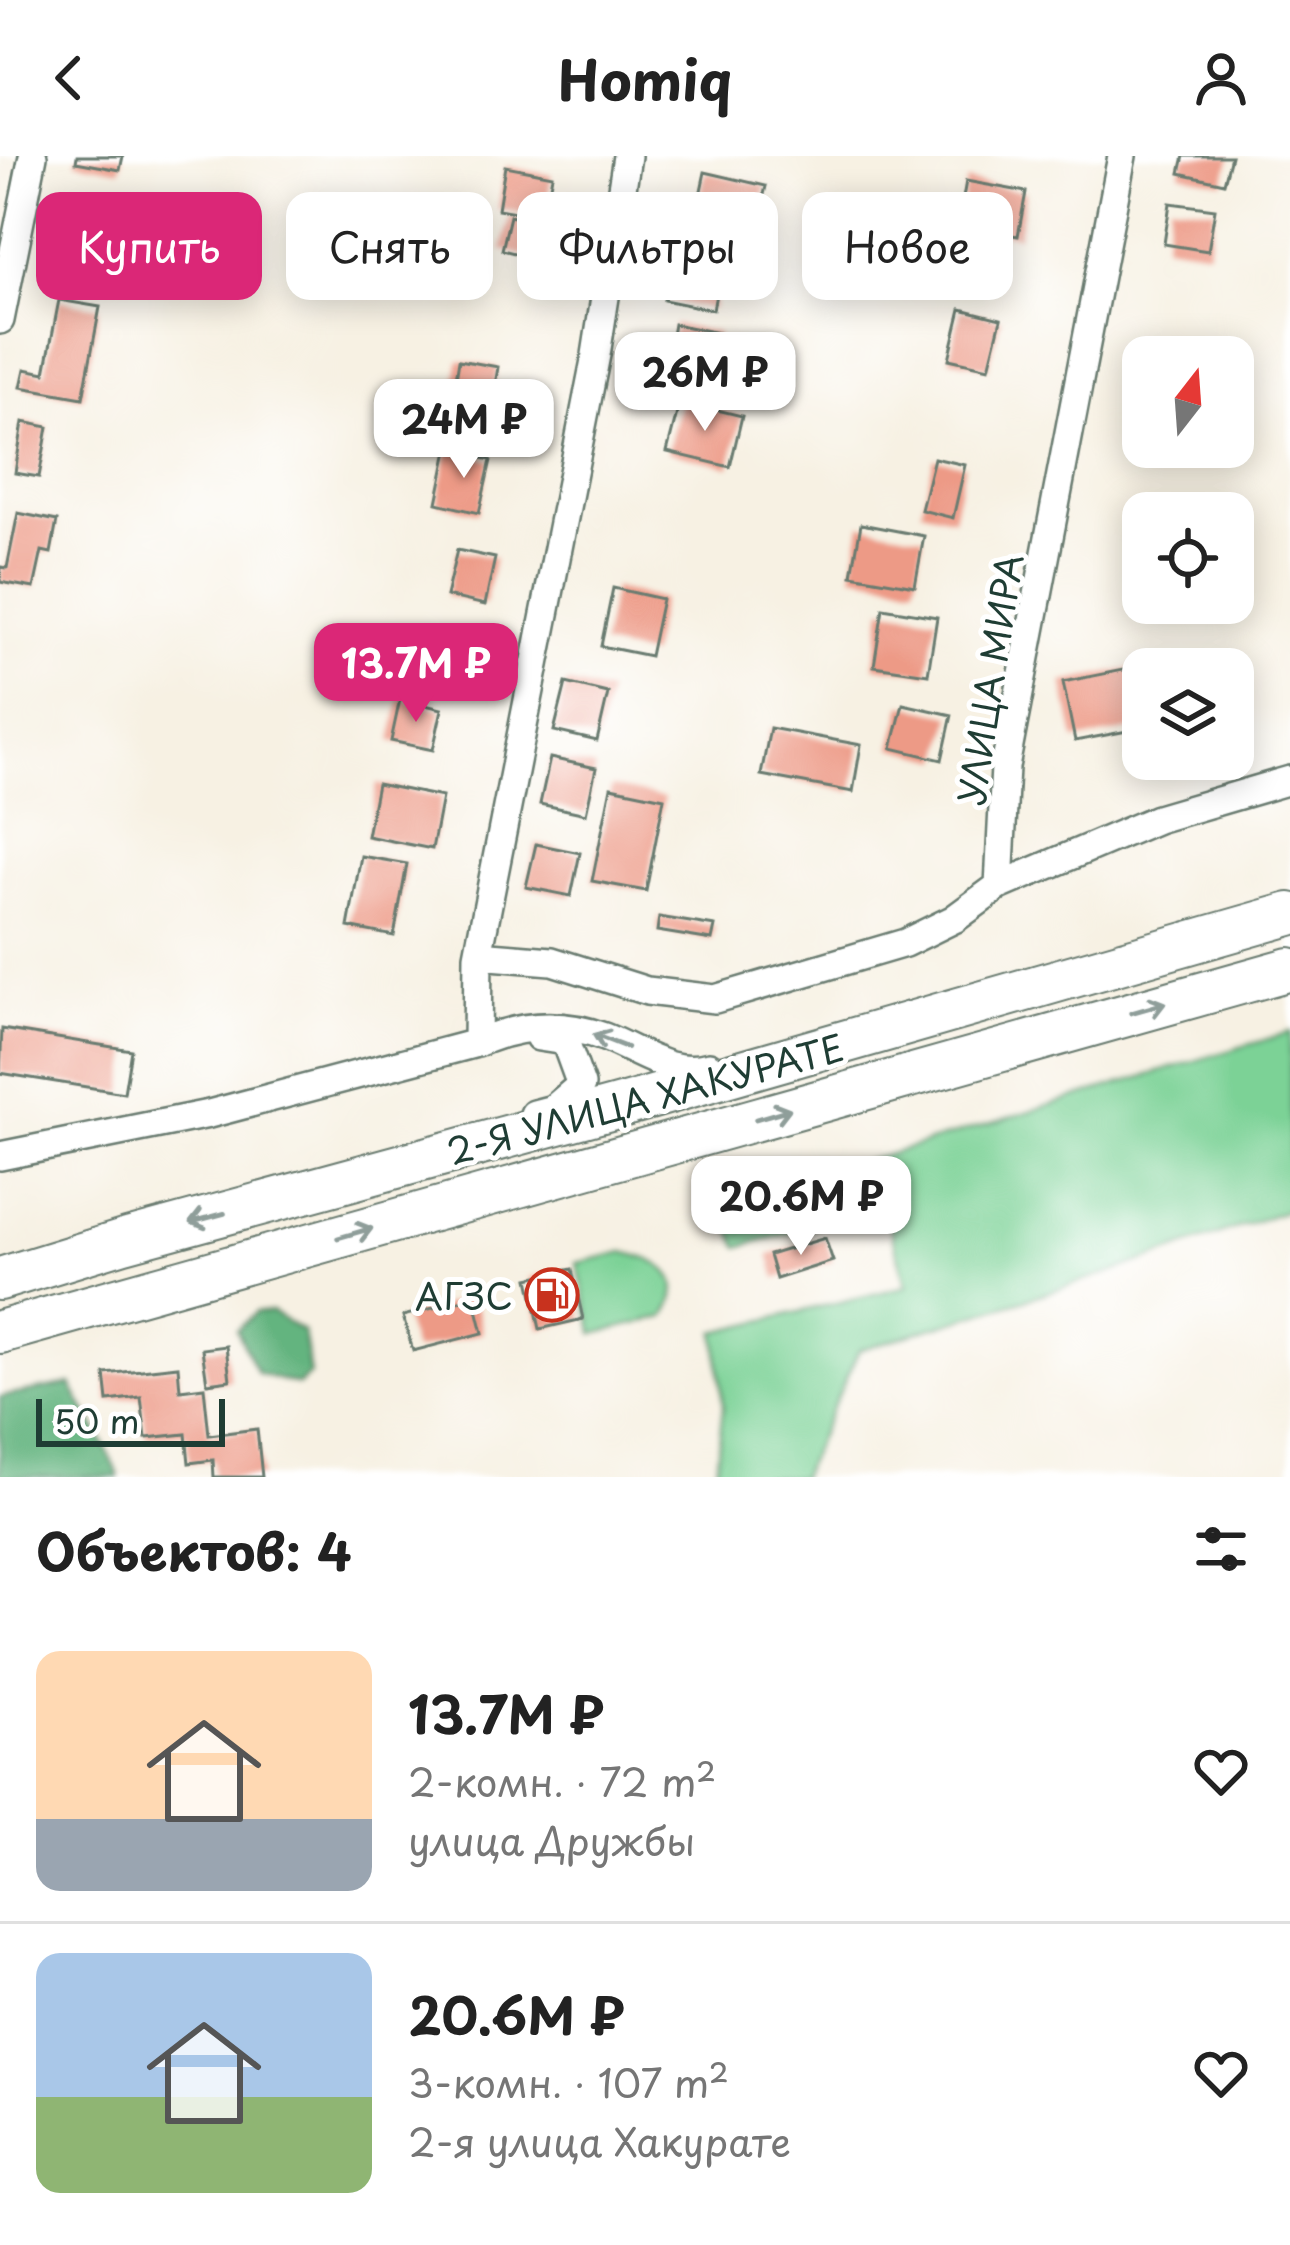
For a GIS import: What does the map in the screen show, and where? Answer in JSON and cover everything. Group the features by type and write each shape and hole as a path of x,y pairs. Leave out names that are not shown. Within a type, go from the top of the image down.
{"main road":[{"name":"2-Я УЛИЦА ХАКУРАТЕ","path":"0,1279 1289,915"},
{"name":"2-Я УЛИЦА ХАКУРАТЕ","path":"0,1332 1290,969"}],"street":[{"path":"0,320 33,156"},
{"path":"477,1043 478,955 592,378 628,156"},
{"name":"УЛИЦА МИРА","path":"999,886 1005,767 1122,156"},
{"path":"478,955 552,961 647,991 716,999 904,943 954,920 999,886 1157,819 1290,780"},
{"path":"0,1156 209,1114 477,1043 506,1031 553,1025 599,1035 686,1072 1289,915"},
{"path":"268,1202 277,1194 553,1108 581,1085 565,1041 506,1031"}],"green space":[{"path":"1290,1032 1290,1209 1111,1273 859,1350 800,1477 715,1477 723,1407 716,1332 907,1286 883,1206 739,1247 719,1206"},
{"path":"624,1252 668,1272 675,1291 672,1303 665,1317 594,1334 577,1263"},
{"path":"256,1312 272,1312 303,1332 310,1375 298,1385 257,1373 237,1330"},
{"path":"71,1384 119,1477 0,1477 0,1397"}],"building":[{"path":"77,156 123,156 120,170 76,162"},
{"path":"1184,156 1231,156 1224,183 1180,173"},
{"path":"505,166 552,175 549,192 517,192 517,212 498,209"},
{"path":"705,172 766,186 765,192 701,192"},
{"path":"966,181 1026,192 1018,236 1013,235 1013,192 964,192"},
{"path":"1170,203 1215,209 1208,251 1164,244"},
{"path":"510,216 517,218 517,254 502,250"},
{"path":"59,300 100,307 83,398 21,387 25,369 45,373"},
{"path":"664,300 715,300 713,310"},
{"path":"961,309 1001,319 989,368 949,359"},
{"path":"674,324 718,333 706,400 662,392"},
{"path":"459,360 498,367 490,416 451,409"},
{"path":"680,401 742,416 730,467 667,452"},
{"path":"23,422 48,427 39,477 15,473"},
{"path":"448,450 491,460 479,513 437,503"},
{"path":"934,458 965,465 953,518 921,510"},
{"path":"18,513 57,521 51,553 42,551 34,588 0,582"},
{"path":"861,524 924,536 915,586 852,575"},
{"path":"457,550 495,558 485,605 446,596"},
{"path":"613,588 662,599 650,656 601,646"},
{"path":"883,608 937,617 928,674 874,666"},
{"path":"1122,670 1122,732 1075,741 1063,682"},
{"path":"566,683 608,693 597,741 554,731"},
{"path":"400,699 442,709 433,750 391,741"},
{"path":"903,704 952,715 942,760 892,748"},
{"path":"770,728 861,745 853,792 761,775"},
{"path":"550,758 596,768 586,814 540,804"},
{"path":"377,784 442,797 432,849 367,836"},
{"path":"611,787 664,798 646,891 592,881"},
{"path":"536,844 580,853 571,896 526,887"},
{"path":"361,856 407,864 394,936 348,927"},
{"path":"659,917 715,926 712,940 657,931"},
{"path":"2,1029 131,1050 124,1093 0,1073"},
{"path":"825,1238 833,1261 776,1279 769,1255"},
{"path":"572,1269 583,1319 540,1329 529,1278"},
{"path":"474,1297 483,1333 413,1351 403,1316"},
{"path":"226,1346 230,1380 207,1383 202,1349"},
{"path":"178,1366 180,1390 204,1387 209,1435 257,1429 262,1477 214,1477 213,1460 189,1463 186,1434 146,1438 141,1397 108,1401 105,1374"}],"place":[{"name":"АГЗС","path":"552,1295"}]}
